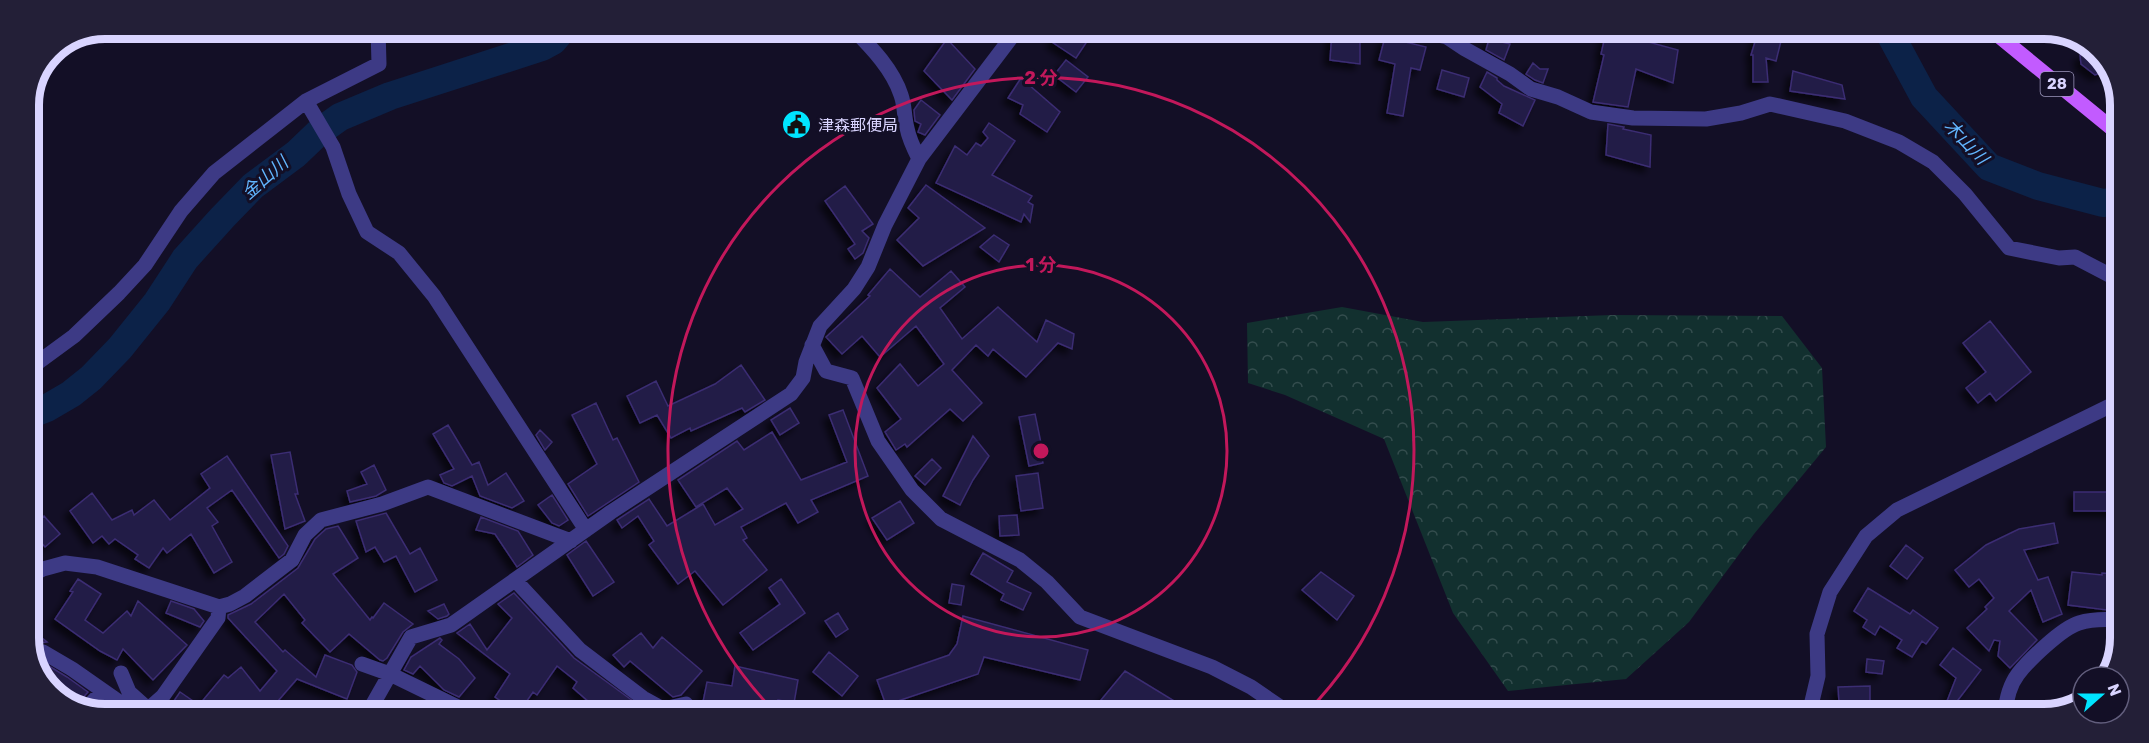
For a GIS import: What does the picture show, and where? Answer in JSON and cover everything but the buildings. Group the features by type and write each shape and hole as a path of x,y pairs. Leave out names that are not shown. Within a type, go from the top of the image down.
{"main road":[{"name":"28","path":"2003,39 2110,127"}],"street":[{"path":"39,362 74,336 145,265 181,211 214,173 310,106 379,64 378,39"},
{"path":"863,39 896,81 902,96 907,129 919,159"},
{"path":"373,704 411,637 451,625 586,530 790,394 803,378 820,326 854,289 868,267 885,225 919,159 1010,39"},
{"path":"1451,39 1531,89 1558,97 1591,112 1633,118 1706,119 1741,113 1770,104 1845,121 1899,142 1933,162 1965,194 2009,248 2059,258 2075,257 2110,275"},
{"path":"310,106 333,147 349,194 367,232 399,253 434,296 586,530"},
{"path":"812,345 826,371 852,378 878,441 912,490 941,519 1020,560 1047,582 1080,616 1212,667 1251,687 1276,704"},
{"path":"1811,704 1818,676 1817,634 1830,592 1866,536 1897,510 2110,406"},
{"path":"39,571 65,562 96,567 219,607 245,596 292,560 305,535 321,520 381,504 428,487 571,541"},
{"path":"515,580 580,650 654,704"},
{"path":"154,704 163,696 218,618 219,607"},
{"path":"2006,704 2018,675 2065,629 2095,619 2110,620"},
{"path":"43,652 122,704"},
{"path":"362,664 390,674 452,704"},
{"path":"122,673 129,692 141,704"},
{"path":"93,702 103,691"}],"green space":[{"path":"1342,307 1423,322 1612,315 1782,316 1822,368 1826,447 1754,534 1689,622 1626,679 1508,691 1453,613 1384,439 1285,395 1248,383 1247,323"}],"waterway":[{"name":"金山川","path":"39,411 71,394 91,378 120,348 157,302 185,259 222,218 253,186 296,154 319,132 340,117 390,96 542,47 555,39"},
{"name":"木山川","path":"1893,39 1924,97 1989,167 2038,186 2103,203 2110,202"}],"place":[{"name":"津森郵便局","path":"797,125"}]}
